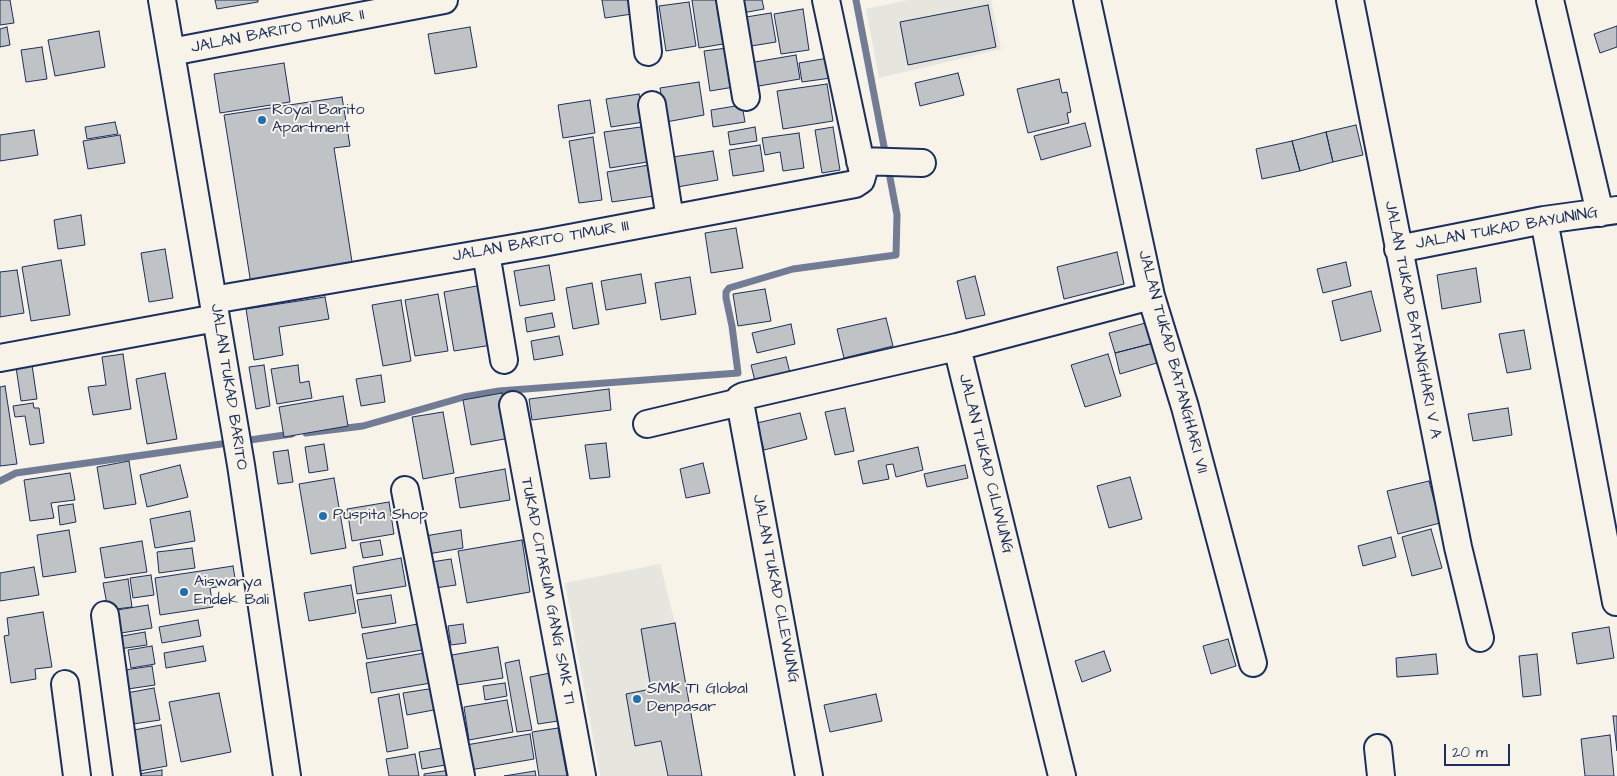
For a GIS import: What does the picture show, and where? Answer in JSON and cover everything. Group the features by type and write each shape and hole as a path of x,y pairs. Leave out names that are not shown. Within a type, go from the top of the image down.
{"street":[{"name":"JALAN TUKAD BARITO","path":"162,0 241,465 287,776"},
{"name":"JALAN BARITO TIMUR II","path":"171,52 444,0"},
{"path":"642,0 648,52"},
{"path":"730,0 746,97"},
{"name":"JALAN BARITO TIMUR III","path":"0,358 215,309 486,253 846,187 861,180 885,164 826,0"},
{"name":"JALAN TUKAD BATANGHARI VII","path":"1087,0 1151,296 1185,407 1253,663"},
{"name":"JALAN TUKAD BATANGHARI V A","path":"1350,0 1458,547 1480,638"},
{"path":"1550,0 1608,212"},
{"path":"652,106 670,219"},
{"name":"JALAN TUKAD BAYUNING","path":"1398,249 1544,220 1608,212"},
{"path":"1544,220 1616,602"},
{"path":"486,253 504,360"},
{"path":"647,424 740,402 740,398 744,396 957,347 1151,296"},
{"name":"JALAN TUKAD CILIWUNG","path":"957,347 1062,776"},
{"name":"JALAN TUKAD CILEWUNG","path":"740,402 809,776"},
{"name":"TUKAD CITARUM GANG SMK TI","path":"513,405 582,776"},
{"path":"405,490 461,776"},
{"path":"105,615 127,776"},
{"path":"65,684 77,776"},
{"path":"1378,748 1381,776"}],"shaded area":[{"path":"908,0 991,0 1001,49 879,78 866,9"},
{"name":"SMK TI Global Denpasar","path":"660,564 675,623 702,776 600,776 565,583"}],"building":[{"path":"0,0 10,0 14,23 0,25"},
{"path":"215,0 258,0 258,2 217,9"},
{"path":"602,0 637,0 639,13 605,18"},
{"path":"692,0 716,0 723,44 699,48"},
{"path":"735,0 762,0 764,9 737,14"},
{"path":"689,2 696,46 666,51 659,6"},
{"path":"988,5 996,47 908,65 900,22"},
{"path":"803,9 809,50 781,54 774,14"},
{"path":"771,13 776,42 745,47 740,18"},
{"path":"1617,26 1617,47 1600,53 1594,34"},
{"path":"7,27 10,45 0,47 0,29"},
{"path":"470,27 477,67 435,74 428,34"},
{"path":"99,31 105,67 55,76 48,40"},
{"path":"42,47 47,79 26,82 21,50"},
{"path":"727,48 734,87 710,91 704,51"},
{"path":"796,55 800,79 753,87 749,63"},
{"path":"828,58 831,78 802,82 799,63"},
{"path":"284,63 290,102 220,113 214,74"},
{"path":"958,73 964,95 920,106 915,83"},
{"path":"1059,79 1062,93 1067,92 1071,112 1067,113 1069,123 1028,133 1017,89"},
{"path":"699,82 704,115 666,122 660,88"},
{"path":"827,84 833,121 783,129 777,91"},
{"path":"639,94 644,122 611,127 606,99"},
{"path":"342,97 350,146 334,148 353,268 251,284 224,115"},
{"path":"590,100 595,133 563,138 558,105"},
{"path":"742,105 745,122 713,127 711,110"},
{"path":"115,122 118,134 87,139 85,127"},
{"path":"1085,123 1091,146 1041,160 1034,136"},
{"path":"1356,125 1363,155 1333,162 1326,132"},
{"path":"641,127 647,162 610,168 604,132"},
{"path":"755,127 757,141 730,145 728,132"},
{"path":"833,127 840,170 822,173 815,130"},
{"path":"34,130 38,155 0,161 0,135"},
{"path":"1326,132 1333,162 1300,171 1292,141"},
{"path":"799,133 804,168 783,171 780,152 765,155 762,138"},
{"path":"120,135 125,163 88,169 83,141"},
{"path":"593,137 602,200 579,203 569,141"},
{"path":"1292,141 1300,171 1262,179 1256,149"},
{"path":"760,145 764,171 733,176 729,150"},
{"path":"713,151 718,180 677,187 673,157"},
{"path":"649,165 654,196 612,202 607,172"},
{"path":"81,215 85,245 58,249 54,220"},
{"path":"736,228 743,268 711,273 705,233"},
{"path":"165,249 173,298 149,302 141,253"},
{"path":"1117,252 1124,284 1064,299 1057,267"},
{"path":"61,260 70,315 31,321 22,267"},
{"path":"1346,262 1351,286 1323,293 1317,269"},
{"path":"549,265 555,300 520,306 514,271"},
{"path":"1476,268 1481,302 1442,309 1437,275"},
{"path":"17,270 24,313 0,317 0,272"},
{"path":"641,274 646,303 606,310 601,281"},
{"path":"975,276 985,315 966,319 957,281"},
{"path":"690,277 696,314 661,320 655,283"},
{"path":"592,283 599,324 573,329 566,288"},
{"path":"482,285 492,345 454,351 444,292"},
{"path":"765,289 771,321 738,326 733,294"},
{"path":"1371,291 1381,331 1341,341 1332,301"},
{"path":"438,294 448,351 415,356 405,300"},
{"path":"325,297 329,319 279,327 283,355 254,360 246,309"},
{"path":"401,300 411,361 383,366 372,305"},
{"path":"552,313 555,327 527,332 525,318"},
{"path":"886,318 893,346 844,358 837,329"},
{"path":"1149,322 1154,343 1115,353 1109,333"},
{"path":"791,324 795,344 757,353 752,333"},
{"path":"1524,330 1531,369 1507,373 1499,334"},
{"path":"559,336 563,355 534,360 531,341"},
{"path":"1154,343 1160,362 1120,374 1115,353"},
{"path":"123,354 131,409 93,415 88,387 106,385 102,357"},
{"path":"1108,354 1121,396 1085,407 1071,365"},
{"path":"786,357 791,377 756,385 751,365"},
{"path":"32,365 37,399 21,401 16,367"},
{"path":"264,365 270,406 256,409 249,367"},
{"path":"298,365 300,383 309,381 312,398 277,404 271,369"},
{"path":"165,373 177,439 147,444 136,379"},
{"path":"381,375 385,402 361,406 356,379"},
{"path":"5,386 17,464 0,466 0,387"},
{"path":"609,389 611,410 532,420 529,399"},
{"path":"502,393 510,438 471,445 463,400"},
{"path":"343,396 348,426 284,437 279,407"},
{"path":"33,403 34,408 39,408 44,443 30,445 25,416 15,417 13,406"},
{"path":"845,408 854,451 835,455 825,412"},
{"path":"1508,408 1512,435 1473,441 1468,414"},
{"path":"443,412 454,473 423,479 412,417"},
{"path":"800,413 807,439 764,450 757,423"},
{"path":"606,443 610,477 590,479 585,445"},
{"path":"324,444 328,470 309,473 305,447"},
{"path":"918,447 923,470 896,477 893,464 886,465 889,479 863,484 858,461"},
{"path":"288,450 293,482 278,484 273,452"},
{"path":"129,461 136,504 104,509 97,467"},
{"path":"703,463 710,493 686,498 680,469"},
{"path":"180,465 188,497 147,507 140,475"},
{"path":"965,465 968,478 927,487 924,474"},
{"path":"505,469 510,500 460,508 455,478"},
{"path":"70,473 75,500 51,503 54,518 30,521 24,480"},
{"path":"1130,477 1142,519 1109,528 1097,486"},
{"name":"Puspita Shop","path":"334,478 346,548 311,554 299,484"},
{"path":"1429,481 1440,523 1398,534 1387,491"},
{"path":"389,502 394,534 352,541 347,509"},
{"path":"73,504 76,522 60,525 58,506"},
{"path":"190,511 195,541 155,548 150,519"},
{"path":"1431,529 1442,568 1412,576 1402,537"},
{"path":"69,530 76,572 43,577 37,535"},
{"path":"461,530 463,548 428,554 425,536"},
{"path":"1391,537 1396,557 1363,566 1358,546"},
{"path":"380,540 383,555 363,558 360,543"},
{"path":"522,540 530,592 467,603 458,551"},
{"path":"142,541 147,572 105,578 100,548"},
{"path":"192,548 195,568 159,573 157,552"},
{"path":"401,558 406,586 357,594 353,567"},
{"path":"451,559 456,585 435,588 431,562"},
{"name":"Aiswarya Endek Bali","path":"233,566 236,584 210,588 213,607 160,615 155,578"},
{"path":"34,567 39,595 0,601 0,573"},
{"path":"151,575 154,595 133,598 130,578"},
{"path":"128,579 132,607 108,610 103,583"},
{"path":"351,585 356,613 309,621 304,593"},
{"path":"391,595 396,623 362,628 357,600"},
{"path":"148,605 152,628 115,634 111,611"},
{"path":"43,612 52,667 35,669 36,679 11,683 4,636 9,635 7,618"},
{"path":"198,620 201,636 162,643 159,627"},
{"path":"675,623 702,776 668,776 661,741 635,746 626,694 651,689 641,629"},
{"path":"418,624 422,650 367,659 362,634"},
{"path":"463,624 466,643 451,645 448,626"},
{"path":"1609,627 1614,658 1577,664 1572,633"},
{"path":"145,632 147,645 112,650 111,638"},
{"path":"1228,639 1236,666 1211,674 1203,646"},
{"path":"152,646 155,664 131,668 128,650"},
{"path":"203,646 206,661 166,668 164,653"},
{"path":"498,647 503,678 457,685 452,655"},
{"path":"1104,651 1111,671 1082,682 1075,661"},
{"path":"425,653 431,683 371,693 366,663"},
{"path":"1436,654 1438,674 1397,677 1396,658"},
{"path":"1537,654 1541,695 1523,697 1519,656"},
{"path":"519,660 532,730 517,732 505,663"},
{"path":"152,666 155,685 121,690 118,671"},
{"path":"550,673 558,721 538,724 530,677"},
{"path":"505,683 507,696 485,700 483,686"},
{"path":"154,688 160,720 126,725 121,694"},
{"path":"435,688 439,709 407,715 403,693"},
{"path":"219,693 231,752 181,762 169,702"},
{"path":"399,694 408,748 387,752 378,698"},
{"path":"876,694 882,721 830,732 824,705"},
{"path":"507,700 513,732 469,740 464,707"},
{"path":"1613,716 1617,716 1617,751"},
{"path":"161,725 167,766 140,771 134,730"},
{"path":"558,728 567,776 539,776 532,732"},
{"path":"530,734 534,759 470,770 466,745"},
{"path":"1610,735 1614,776 1585,776 1581,739"},
{"path":"448,747 451,764 422,769 419,752"},
{"path":"415,754 419,776 389,776 386,759"},
{"path":"162,770 162,776 133,776 133,775"},
{"path":"450,770 451,776 424,776 424,774"},
{"path":"535,771 536,776 504,776"}],"waterway":[{"path":"856,0 886,157"},
{"path":"306,433 363,426 464,397 499,391 738,373 732,326 726,298 726,292 729,288 793,269 896,255 897,215 888,167"},
{"path":"0,481 16,473 292,434"}],"place":[{"name":"Royal Barito Apartment","path":"262,120"},
{"name":"Puspita Shop","path":"323,516"},
{"name":"Aiswarya Endek Bali","path":"184,592"},
{"name":"SMK TI Global Denpasar","path":"637,699"}]}
